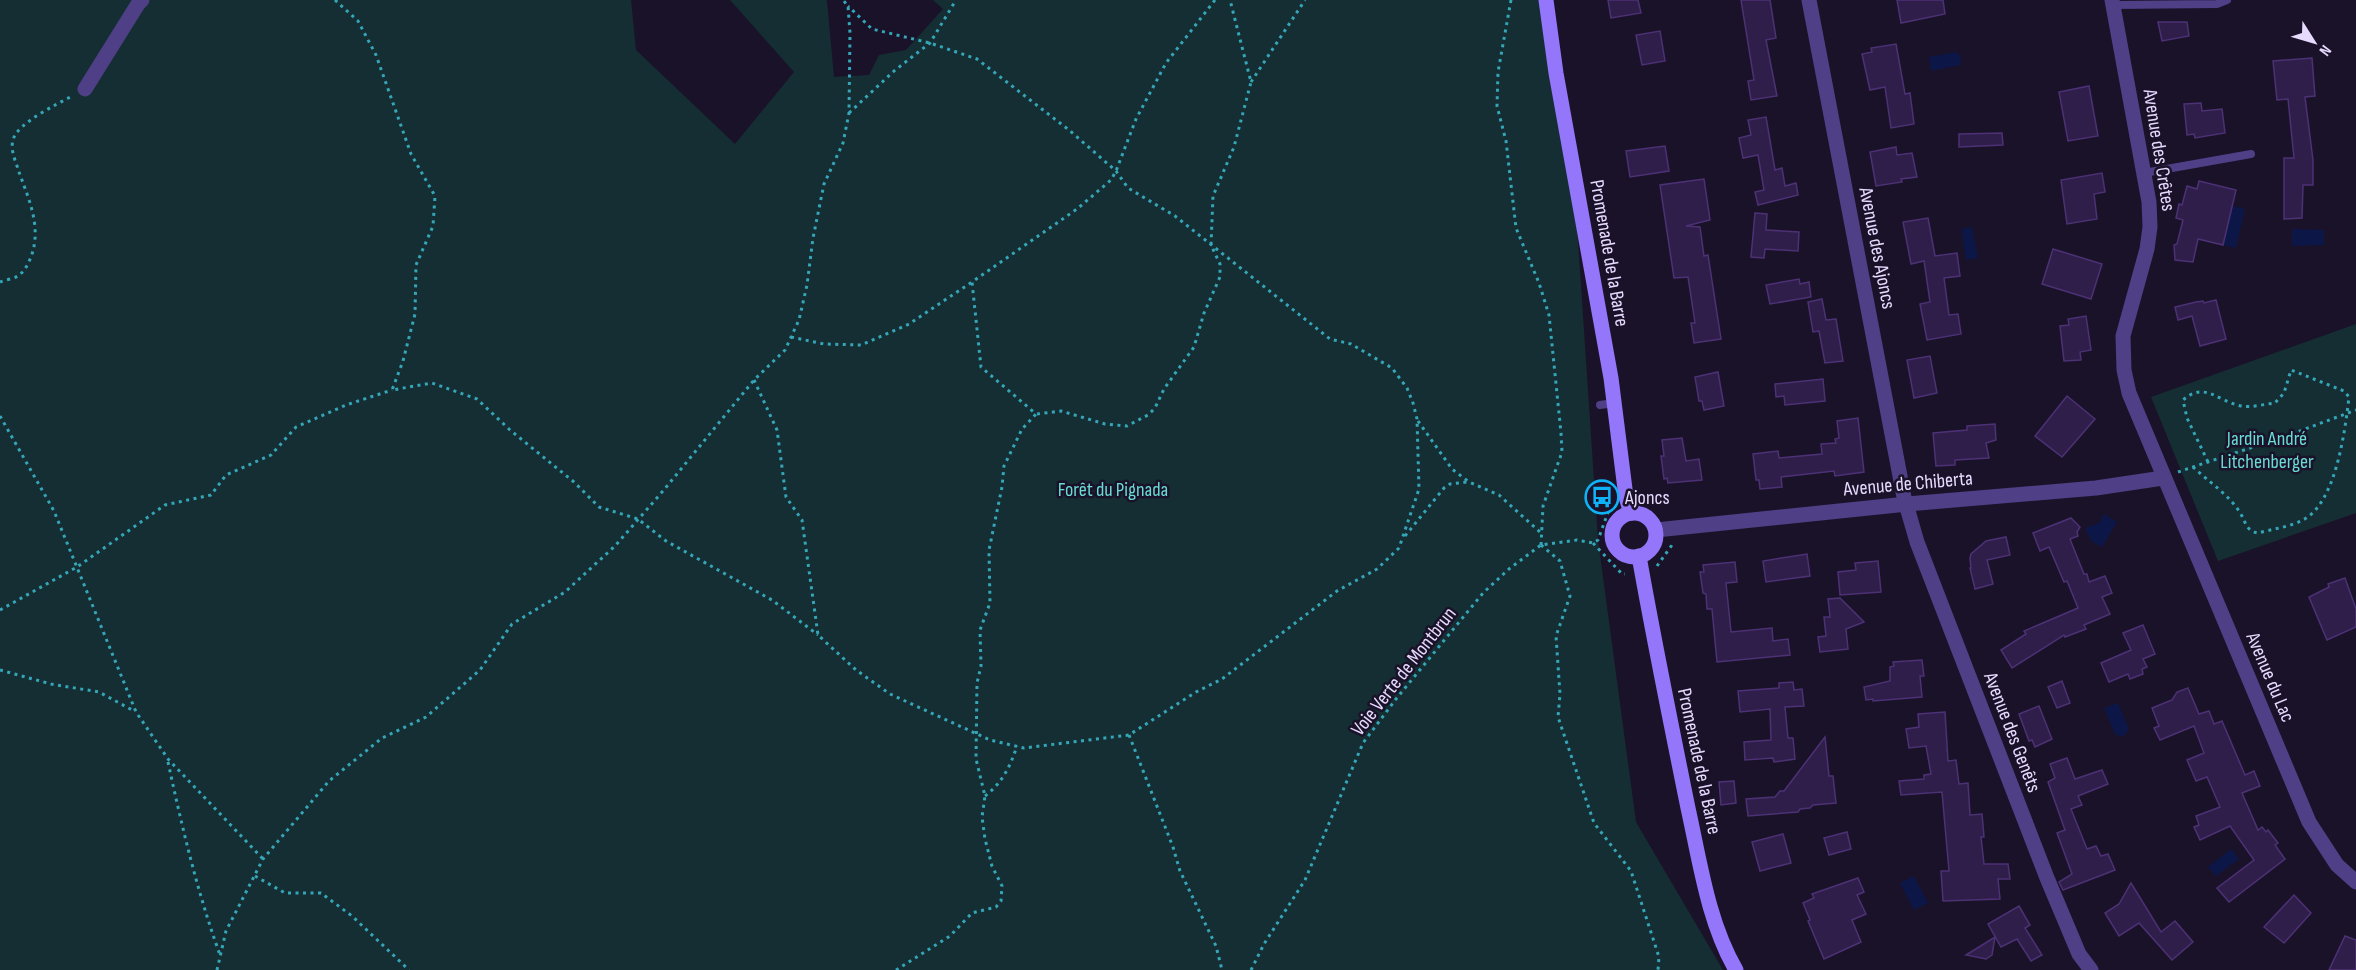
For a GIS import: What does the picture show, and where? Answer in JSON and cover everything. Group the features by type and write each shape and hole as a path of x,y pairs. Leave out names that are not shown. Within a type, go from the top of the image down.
{"main road":[{"name":"Promenade de la Barre","path":"1546,0 1607,404 1631,513"},
{"path":"1631,513 1647,516 1656,530 1651,549 1639,556 1623,554 1613,542 1612,531 1617,521 1631,513"},
{"name":"Promenade de la Barre","path":"1639,556 1706,893 1726,954 1736,970"}],"street":[{"path":"85,89 142,0"},
{"name":"Avenue des Ajoncs","path":"1809,0 1898,474 1907,504"},
{"name":"Avenue des Crêtes","path":"2113,3 2144,172 2150,226 2147,249 2123,336 2124,370 2129,393 2169,475"},
{"name":"Avenue de Chiberta","path":"1656,530 1907,504 2096,488 2169,475"},
{"name":"Avenue du Lac","path":"2169,475 2309,822 2337,865 2356,882"},
{"name":"Avenue des Genêts","path":"1907,504 1917,542 2047,878 2079,954 2091,970"}],"lane":[{"path":"2113,3 2217,4 2227,0"},
{"path":"2144,172 2250,154"}],"path":[{"path":"335,0 358,21 376,56 411,154 435,196 433,226 416,265 415,314 403,361 392,390"},
{"path":"843,0 872,29 930,43 977,59 1069,130 1116,171 1128,188 1175,216 1330,339 1351,344 1392,368 1407,388 1417,419 1419,489 1402,540"},
{"path":"849,113 894,71 930,43 956,0"},
{"path":"791,337 824,344 861,345 909,324 1077,209 1111,180 1136,119 1166,63 1215,0"},
{"path":"1230,0 1251,82"},
{"path":"896,970 950,936 972,913 996,907 1001,901 1002,886 992,866 985,839 982,817 985,796 976,759 975,733 977,683 981,666 980,630 990,603 989,550 1004,466 1022,429 1036,414 1061,411 1118,426 1127,426 1148,415 1155,408 1164,389 1194,347 1204,313 1220,277 1220,264 1211,245 1213,196 1234,147 1251,82 1305,0"},
{"path":"1510,0 1498,72 1497,106 1506,141 1516,228 1539,283 1549,315 1562,433 1562,452 1543,506 1540,545"},
{"path":"217,970 226,931 264,859 329,781 382,738 426,717 480,670 512,624 565,592 615,546 754,380 785,350 799,320 824,184 843,143 849,113 848,6"},
{"path":"0,282 18,275 28,266 35,248 36,227 32,208 13,155 12,141 18,130 31,120 85,89"},
{"path":"972,282 981,367 1036,414"},
{"path":"2193,467 2230,501 2242,515 2246,527 2253,532 2258,533 2302,520 2313,512 2326,495 2334,471 2349,397 2344,391 2291,370 2284,393 2275,403 2242,406 2202,391 2193,392 2183,400 2187,418 2208,462"},
{"path":"754,380 777,430 786,498 802,520 818,634"},
{"path":"0,610 77,567 165,505 211,495 226,475 271,455 296,427 346,405 392,390 432,383 477,399 510,430 574,482 599,507 638,519 666,541 772,600 818,634 856,670 890,694 999,743 1024,748 1129,735 1222,679 1337,591 1377,569 1392,556 1444,488 1450,484 1469,482"},
{"path":"2169,475 2356,410"},
{"path":"0,416 54,511 136,712 168,759 264,859"},
{"path":"1417,419 1452,469 1469,482 1499,495 1541,534"},
{"path":"1593,543 1598,540 1610,504 1626,497"},
{"path":"1540,545 1577,540 1593,543 1622,574"},
{"path":"1540,545 1560,561 1570,596 1556,636 1560,694 1558,717 1594,823 1631,871 1659,957 1658,970"},
{"name":"Voie Verte de Montbrun","path":"1251,970 1264,944 1305,880 1363,743 1483,593 1540,545"},
{"path":"0,670 51,684 99,692 136,712"},
{"path":"1129,735 1173,847 1180,871 1216,946 1222,970"},
{"path":"985,796 994,789 1008,771 1017,746"},
{"path":"168,759 189,854 203,907 220,957"},
{"path":"255,876 285,892 321,893 352,916 409,970"}],"green space":[{"name":"Forêt du Pignada","path":"0,0 631,0 636,50 735,144 794,72 730,0 826,0 834,77 869,75 879,55 906,50 943,9 933,0 1548,0 1571,136 1598,540 1636,822 1723,970 0,970"},
{"name":"Jardin André Litchenberger","path":"2356,324 2356,513 2218,561 2151,397"}],"shaded area":[{"path":"1957,52 1961,58 1960,65 1931,71 1929,57"},
{"path":"2233,206 2245,209 2236,248 2223,245"},
{"path":"1972,227 1978,258 1966,260 1961,229"},
{"path":"2292,229 2324,230 2324,245 2292,246"},
{"path":"2104,514 2117,522 2102,547 2091,541 2085,528 2099,523"},
{"path":"2118,703 2129,729 2123,737 2115,734 2104,708"},
{"path":"2231,849 2239,859 2216,876 2208,867"},
{"path":"1914,876 1928,903 1914,910 1900,883"}],"building":[{"path":"1608,0 1638,0 1641,13 1611,18"},
{"path":"1741,0 1770,0 1776,38 1766,40 1777,96 1751,100 1748,81 1754,80"},
{"path":"1897,0 1943,0 1945,14 1901,23"},
{"path":"2158,22 2187,22 2189,36 2162,41"},
{"path":"1660,31 1665,61 1642,65 1636,35"},
{"path":"1896,44 1905,94 1910,93 1914,124 1891,128 1885,87 1870,90 1862,54 1872,52 1871,48"},
{"path":"2312,58 2315,96 2305,97 2313,160 2313,185 2303,185 2302,218 2284,219 2284,158 2294,158 2288,99 2277,100 2273,61"},
{"path":"2089,86 2098,136 2068,141 2059,92"},
{"path":"2201,103 2202,111 2222,109 2225,133 2195,138 2194,134 2187,135 2184,104"},
{"path":"1766,117 1775,170 1782,168 1785,186 1796,183 1798,195 1758,205 1755,192 1764,190 1758,155 1743,158 1739,138 1751,135 1748,120"},
{"path":"2002,133 2003,145 1959,147 1959,134"},
{"path":"1665,146 1669,171 1630,177 1626,151"},
{"path":"1896,147 1897,155 1912,153 1917,177 1876,186 1870,152"},
{"path":"2102,173 2105,192 2094,194 2097,219 2067,224 2061,180"},
{"path":"1704,179 1710,220 1686,226 1700,227 1704,256 1708,255 1721,339 1694,343 1691,323 1695,323 1688,277 1674,278 1660,185"},
{"path":"2199,181 2236,190 2223,245 2198,239 2193,262 2175,260 2174,245 2177,244 2183,220 2176,218 2179,204 2182,205 2187,186 2197,189"},
{"path":"1755,213 1767,214 1766,230 1799,232 1798,251 1765,249 1764,258 1751,257"},
{"path":"1928,218 1935,256 1957,253 1960,276 1944,278 1949,315 1958,314 1961,334 1927,340 1920,304 1930,302 1924,261 1911,264 1903,222"},
{"path":"2053,249 2102,264 2091,299 2042,284"},
{"path":"1799,279 1800,284 1809,282 1811,297 1770,304 1766,285"},
{"path":"1822,299 1826,320 1836,319 1843,361 1825,363 1819,331 1813,332 1808,302"},
{"path":"2216,300 2226,339 2200,346 2192,316 2178,320 2175,307"},
{"path":"2086,316 2091,350 2080,352 2081,360 2064,361 2060,326 2069,325 2068,319"},
{"path":"1930,356 1937,393 1914,398 1907,360"},
{"path":"1718,372 1724,406 1704,410 1702,401 1699,401 1695,377"},
{"path":"1823,379 1825,401 1785,405 1784,396 1776,397 1775,384"},
{"path":"2067,396 2095,419 2062,457 2035,436"},
{"path":"1858,418 1864,472 1835,476 1834,471 1781,477 1782,487 1760,489 1759,480 1756,480 1753,454 1778,451 1779,458 1822,454 1821,444 1836,443 1835,439 1839,438 1837,421"},
{"path":"1995,424 1996,440 1986,443 1989,458 1955,460 1955,465 1936,466 1933,433 1967,430 1967,426"},
{"path":"1682,438 1686,461 1699,459 1702,480 1668,483 1667,478 1664,479 1661,456 1664,456 1662,440"},
{"path":"2071,518 2080,527 2077,532 2078,536 2070,539 2084,574 2087,574 2089,582 2105,576 2112,593 2102,597 2110,614 2084,625 2086,629 2065,637 2064,635 2012,668 2001,650 2026,634 2024,631 2078,608 2049,547 2040,551 2033,533"},
{"path":"2006,537 2010,555 1987,560 1993,584 1975,589 1970,568 1971,554 1986,541"},
{"path":"1807,554 1810,576 1766,582 1763,561"},
{"path":"1878,561 1881,592 1840,595 1838,572 1856,570 1855,563"},
{"path":"1735,562 1737,582 1726,583 1731,632 1772,628 1773,641 1788,639 1790,655 1717,662 1712,609 1707,609 1706,594 1703,593 1700,572 1704,572 1703,565"},
{"path":"2345,578 2356,609 2356,627 2327,640 2309,597 2329,587 2328,584"},
{"path":"1840,598 1864,622 1846,629 1848,649 1820,652 1818,637 1826,636 1824,617 1830,617 1828,599"},
{"path":"2143,625 2155,654 2143,659 2147,667 2142,669 2143,674 2130,679 2128,674 2109,682 2101,663 2131,650 2123,633"},
{"path":"1922,660 1924,676 1920,676 1922,697 1866,700 1864,687 1890,681 1890,667 1894,666 1893,662"},
{"path":"2062,681 2070,703 2057,708 2048,687"},
{"path":"1793,682 1794,690 1802,689 1804,706 1785,707 1788,738 1793,738 1795,759 1774,762 1773,758 1745,760 1744,742 1771,740 1770,709 1740,712 1738,691 1779,688 1779,683"},
{"path":"2188,688 2199,714 2209,711 2214,724 2222,721 2245,775 2254,771 2260,786 2242,793 2258,830 2262,827 2266,832 2268,830 2278,843 2275,845 2285,859 2229,902 2217,888 2254,860 2230,826 2200,840 2194,827 2199,825 2196,816 2220,807 2207,777 2196,781 2187,760 2204,753 2194,726 2160,740 2154,728 2159,726 2152,708 2172,700 2177,692"},
{"path":"2039,706 2052,739 2035,747 2032,740 2029,741 2019,714"},
{"path":"1945,712 1948,761 1956,760 1959,784 1968,783 1970,815 1982,814 1984,837 1981,837 1984,864 2008,864 2010,879 1998,879 2000,899 1943,901 1941,871 1949,871 1942,792 1901,795 1899,781 1924,779 1924,775 1931,774 1926,746 1909,748 1906,729 1919,727 1918,714"},
{"path":"1825,737 1829,776 1833,776 1836,803 1813,805 1810,808 1800,809 1798,812 1748,816 1746,799 1775,797 1780,791 1784,791"},
{"path":"2067,758 2075,779 2102,770 2108,784 2078,796 2082,805 2071,809 2087,849 2096,846 2101,856 2108,854 2115,870 2063,890 2059,882 2072,874 2057,833 2065,830 2048,782 2055,778 2050,764"},
{"path":"1734,781 1736,803 1721,805 1719,782"},
{"path":"1847,832 1851,849 1829,855 1824,838"},
{"path":"1783,834 1791,863 1760,871 1752,842"},
{"path":"1858,878 1864,892 1857,895 1866,914 1852,920 1861,942 1824,959 1803,903 1814,898 1812,894"},
{"path":"2131,883 2161,932 2175,921 2193,942 2172,960 2139,923 2119,936 2105,913 2119,904"},
{"path":"2294,895 2311,913 2284,943 2264,927"},
{"path":"2019,906 2030,925 2025,928 2042,955 2031,961 2017,939 2001,947 1988,924"},
{"path":"2345,936 2356,940 2356,970 2329,970"},
{"path":"1995,937 1992,955 1986,959 1966,955"}],"place":[{"name":"Ajoncs","path":"1602,497"}]}
